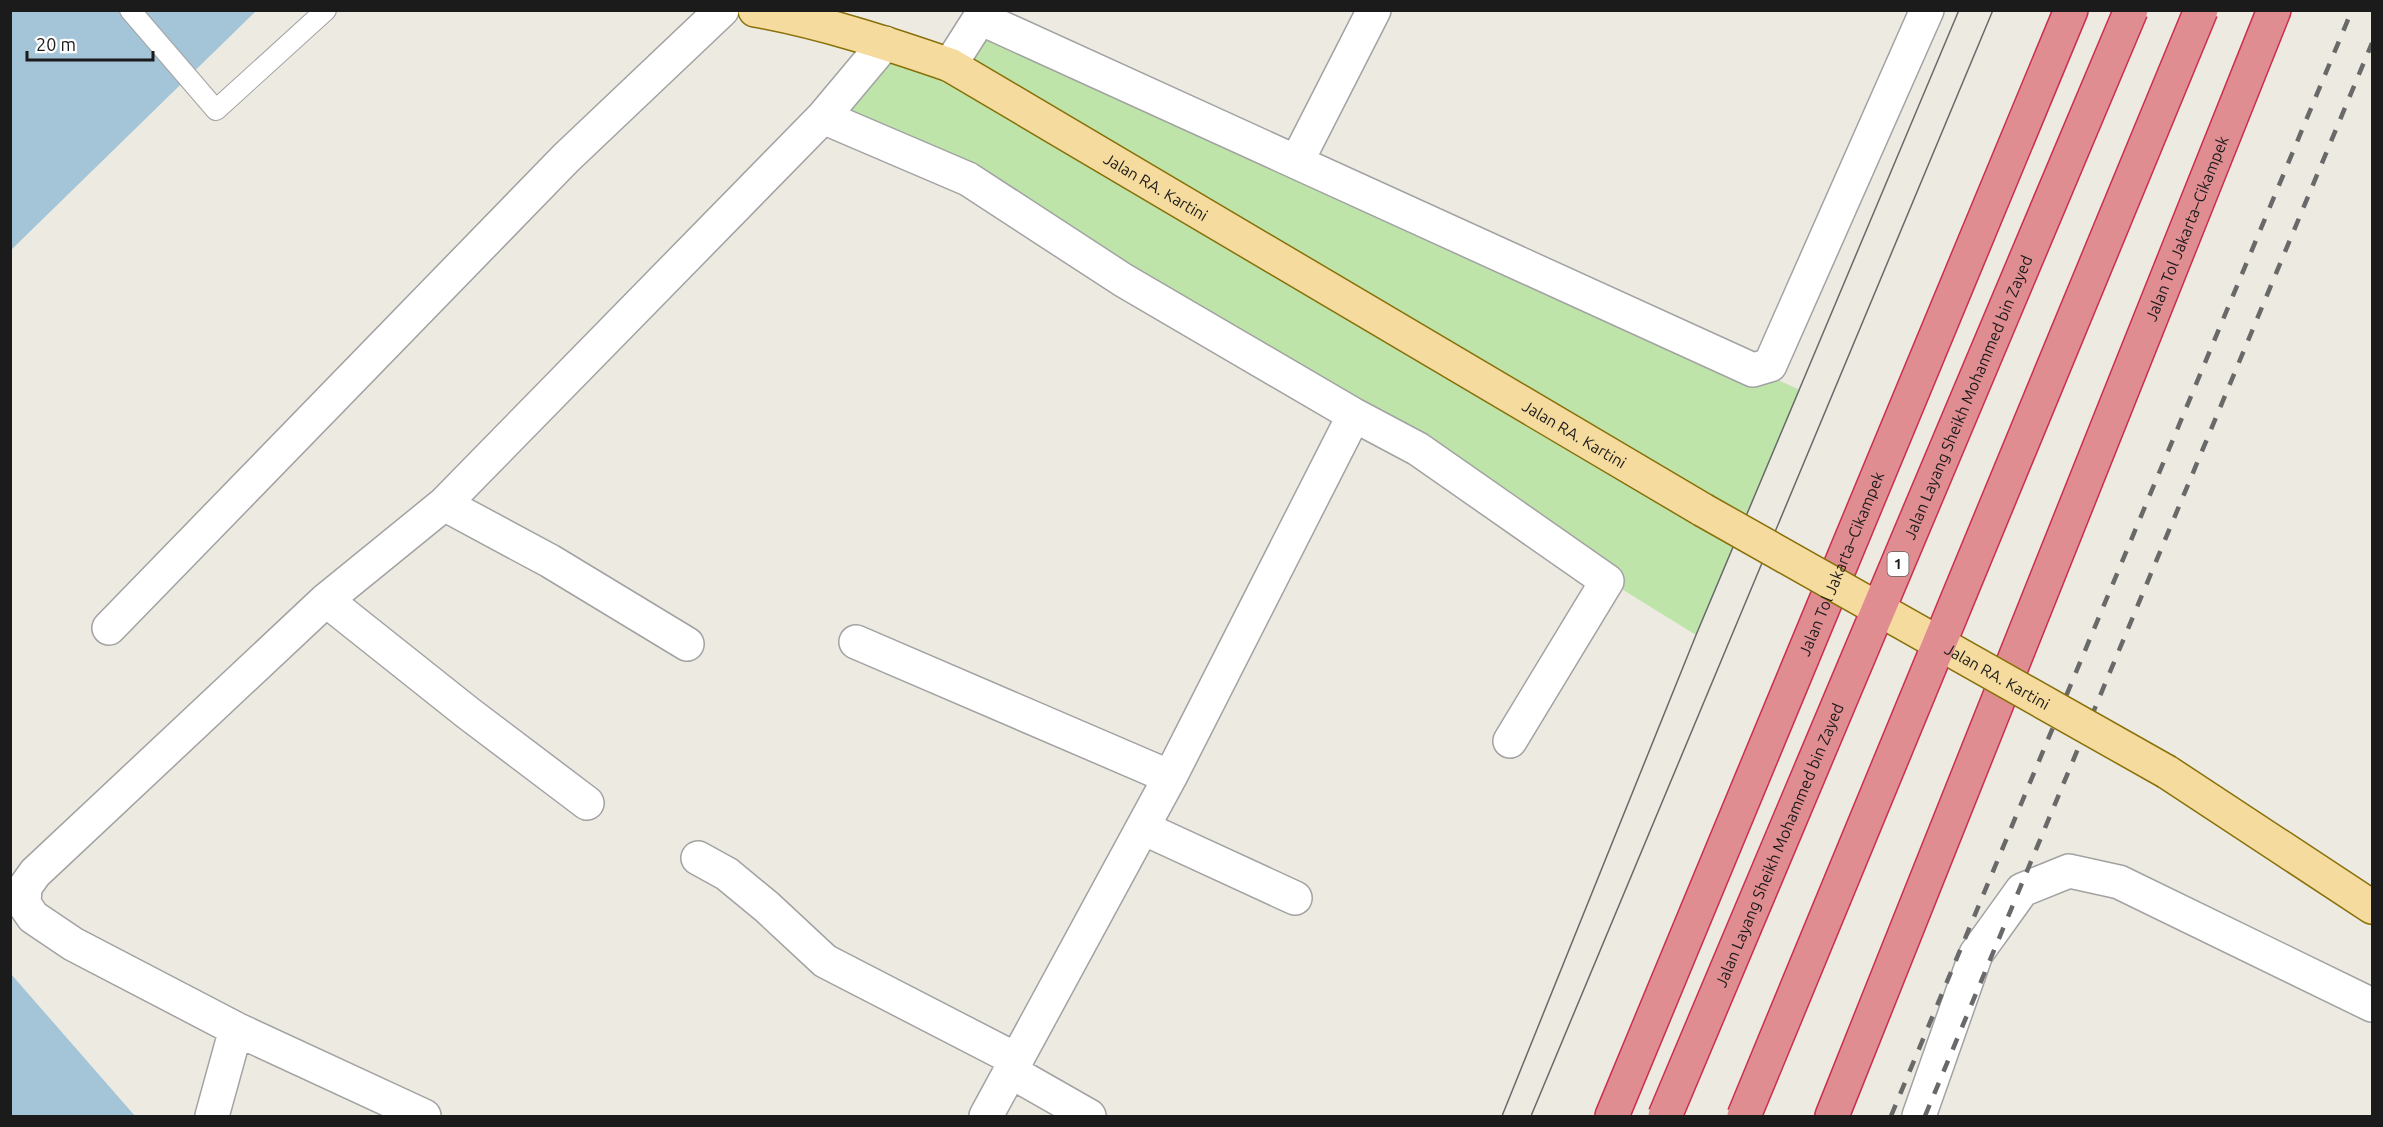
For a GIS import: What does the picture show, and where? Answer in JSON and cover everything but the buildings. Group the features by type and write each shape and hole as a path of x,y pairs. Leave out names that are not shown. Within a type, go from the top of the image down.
{"highway":[{"name":"Jalan Tol Jakarta–Cikampek","path":"1612,1116 2071,10"},
{"name":"Jalan Layang Sheikh Mohammed bin Zayed","path":"1665,1116 2131,10"},
{"path":"1744,1116 2201,10"},
{"name":"Jalan Tol Jakarta–Cikampek","path":"1832,1116 2274,10"}],"main road":[{"name":"Jalan RA. Kartini","path":"755,10 803,19 885,42 950,66 1703,510 2167,772 2373,907"}],"street":[{"path":"109,628 566,158 722,10"},
{"path":"1297,161 1374,10"},
{"path":"950,66 982,14 1753,370 1770,365 1927,10"},
{"path":"424,1116 236,1029 73,944 33,917 24,904 25,887 35,873 326,600 444,504 823,117 885,42"},
{"path":"823,117 968,179 1123,280 1354,415 1418,448 1607,580 1510,741"},
{"path":"986,1116 1170,777 1354,415"},
{"path":"444,504 550,561 687,644"},
{"path":"326,600 468,713 587,803"},
{"path":"856,642 1170,777"},
{"path":"1143,828 1295,898"},
{"path":"698,858 727,874 767,907 825,961 1014,1066 1089,1116"},
{"path":"1919,1116 1976,954 2022,890 2069,871 2119,882 2373,1005"},
{"path":"212,1116 236,1029"}],"lane":[{"path":"130,10 216,110 326,10"}],"green space":[{"path":"980,18 1800,390 1696,635 1110,272 823,117 885,43 950,65"}],"water":[{"path":"12,10 256,11 11,250"},
{"path":"11,974 135,1116 11,1116"}],"tram line":[{"path":"1502,1116 1696,635 1959,10"},
{"path":"1531,1116 1993,10"}],"railway":[{"path":"1891,1116 2352,10"},
{"path":"1925,1116 2372,43"}]}
